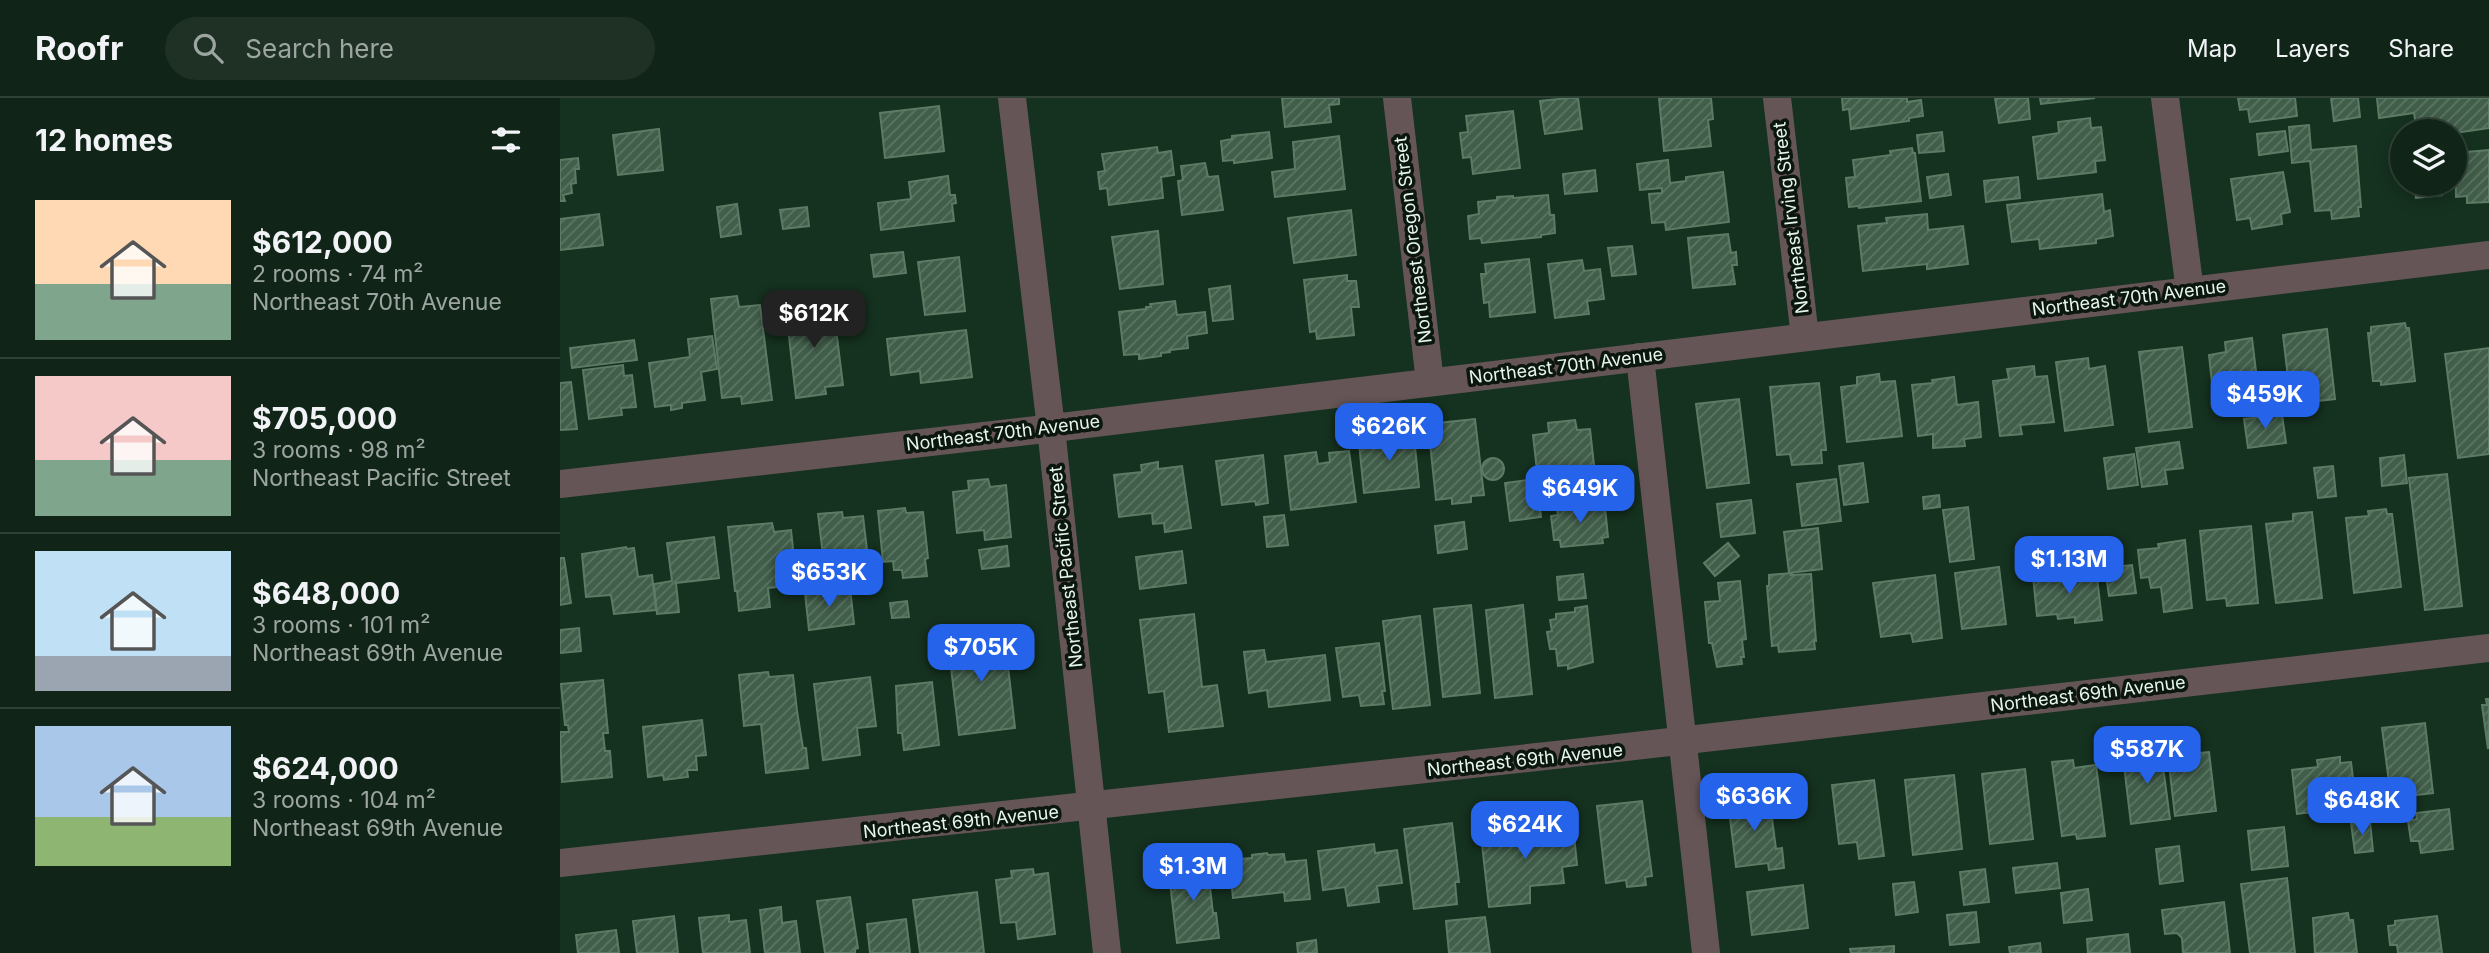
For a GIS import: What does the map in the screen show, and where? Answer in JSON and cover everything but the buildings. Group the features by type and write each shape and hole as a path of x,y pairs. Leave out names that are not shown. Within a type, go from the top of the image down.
{"street":[{"name":"Northeast Pacific Street","path":"1012,98 1051,428 1107,953"},
{"name":"Northeast Oregon Street","path":"1396,98 1430,382"},
{"name":"Northeast Irving Street","path":"1777,98 1805,337"},
{"path":"2165,98 2190,291"},
{"name":"Northeast 70th Avenue","path":"560,485 2489,255"},
{"path":"1640,357 1706,953"},
{"name":"Northeast 69th Avenue","path":"560,863 1091,808 2489,648"}]}
